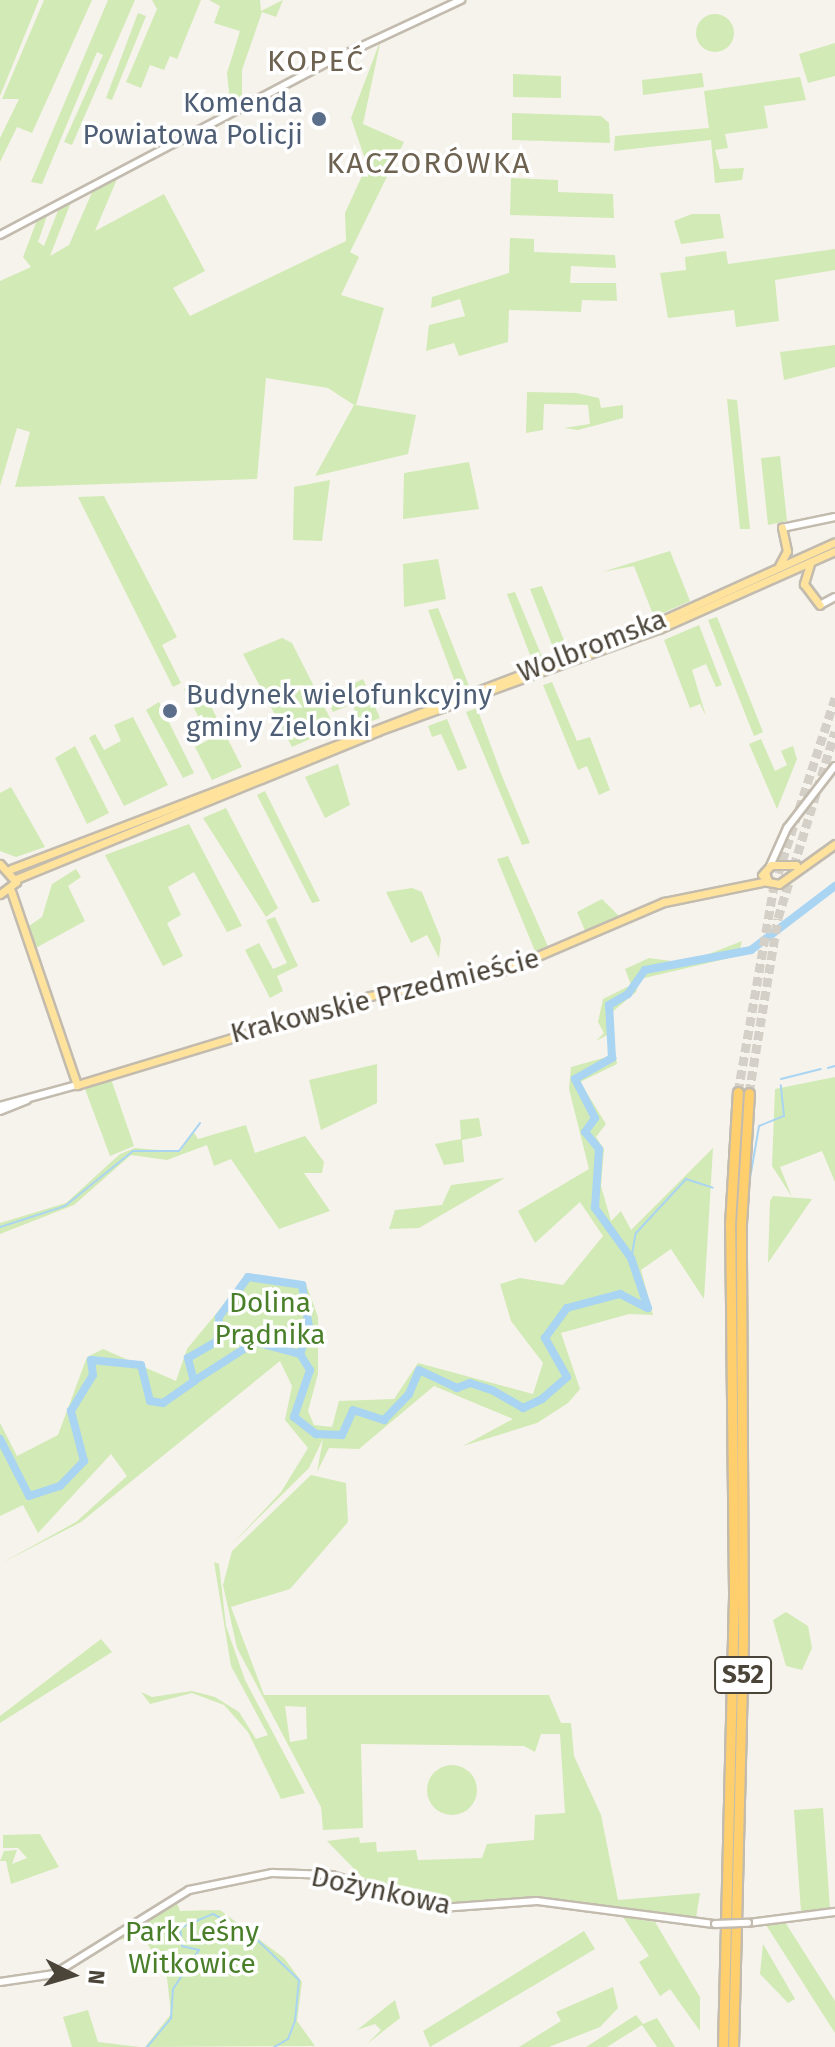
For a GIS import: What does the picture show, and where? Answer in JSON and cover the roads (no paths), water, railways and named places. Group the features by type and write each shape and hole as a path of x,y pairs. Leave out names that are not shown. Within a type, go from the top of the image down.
{"highway":[{"name":"S52","path":"723,2047 734,1592 730,1225 738,1092"},
{"name":"S52","path":"733,2047 743,1639 741,1223 749,1093"}],"main road":[{"path":"782,528 786,542 797,552 821,548"},
{"path":"774,570 786,542"},
{"name":"Wolbromska","path":"52,859 656,623 835,542"},
{"name":"Wolbromska","path":"52,859 767,582 835,551"},
{"path":"804,584 816,560"},
{"path":"767,582 792,576 804,584 820,605"},
{"path":"784,878 800,864 835,844"},
{"path":"0,864 11,869 52,859"},
{"path":"52,859 16,879 11,891 15,913 77,1085"},
{"path":"767,873 800,864"},
{"path":"781,867 784,878"},
{"path":"11,869 16,879"},
{"path":"767,873 784,878"},
{"name":"Krakowskie Przedmieście","path":"77,1085 370,996 505,970 664,902 745,882 767,873"},
{"path":"11,891 1,894 15,913"}],"street":[{"path":"0,235 328,62 461,0"},
{"path":"782,528 835,517"},
{"path":"820,605 835,597"},
{"path":"767,873 780,841 835,766"},
{"path":"780,841 781,867"},
{"path":"0,1108 77,1085"},
{"name":"Dożynkowa","path":"0,1982 54,1974 189,1890 272,1873 332,1875 441,1908 537,1901 715,1924 835,1912"}],"waterway":[{"path":"0,1439 29,1496 60,1486 84,1461 71,1411 93,1375 91,1360 141,1365 150,1401 163,1403 194,1381 188,1358 217,1341 219,1317 248,1277 302,1285 309,1327 300,1354 310,1370 294,1417 316,1434 342,1435 353,1410 384,1420 409,1394 419,1370 457,1388 470,1383 492,1390 523,1408 542,1399 567,1377 545,1338 567,1308 620,1294 648,1308 631,1258 595,1208 599,1149 585,1132 595,1118 575,1079 612,1058 609,1005 628,994 645,970 751,950 835,886"},
{"path":"828,1068 835,1066"},
{"path":"781,1079 821,1069"},
{"path":"748,1190 759,1126 784,1116 781,1085"},
{"path":"0,1227 65,1206 133,1151 179,1151 200,1123"},
{"path":"631,1260 636,1233 686,1179 713,1188"},
{"path":"194,1381 255,1342 300,1354"},
{"path":"147,2047 171,2018 173,1989 199,1950 182,1946 180,1928 213,1914 251,1934 299,1980 295,2021 288,2039 274,2047"}],"tunnel":[{"path":"738,1092 774,886 835,698"},
{"path":"749,1093 778,918 835,731"}],"place":[{"name":"Komenda Powiatowa Policji","path":"319,119"},
{"name":"Budynek wielofunkcyjny gminy Zielonki","path":"170,711"}],"district":[{"name":"KOPEĆ","path":"316,61"},
{"name":"KACZORÓWKA","path":"429,163"}],"park label":[{"name":"Dolina Prądnika","path":"270,1319"},
{"name":"Park Leśny Witkowice","path":"192,1948"}]}
